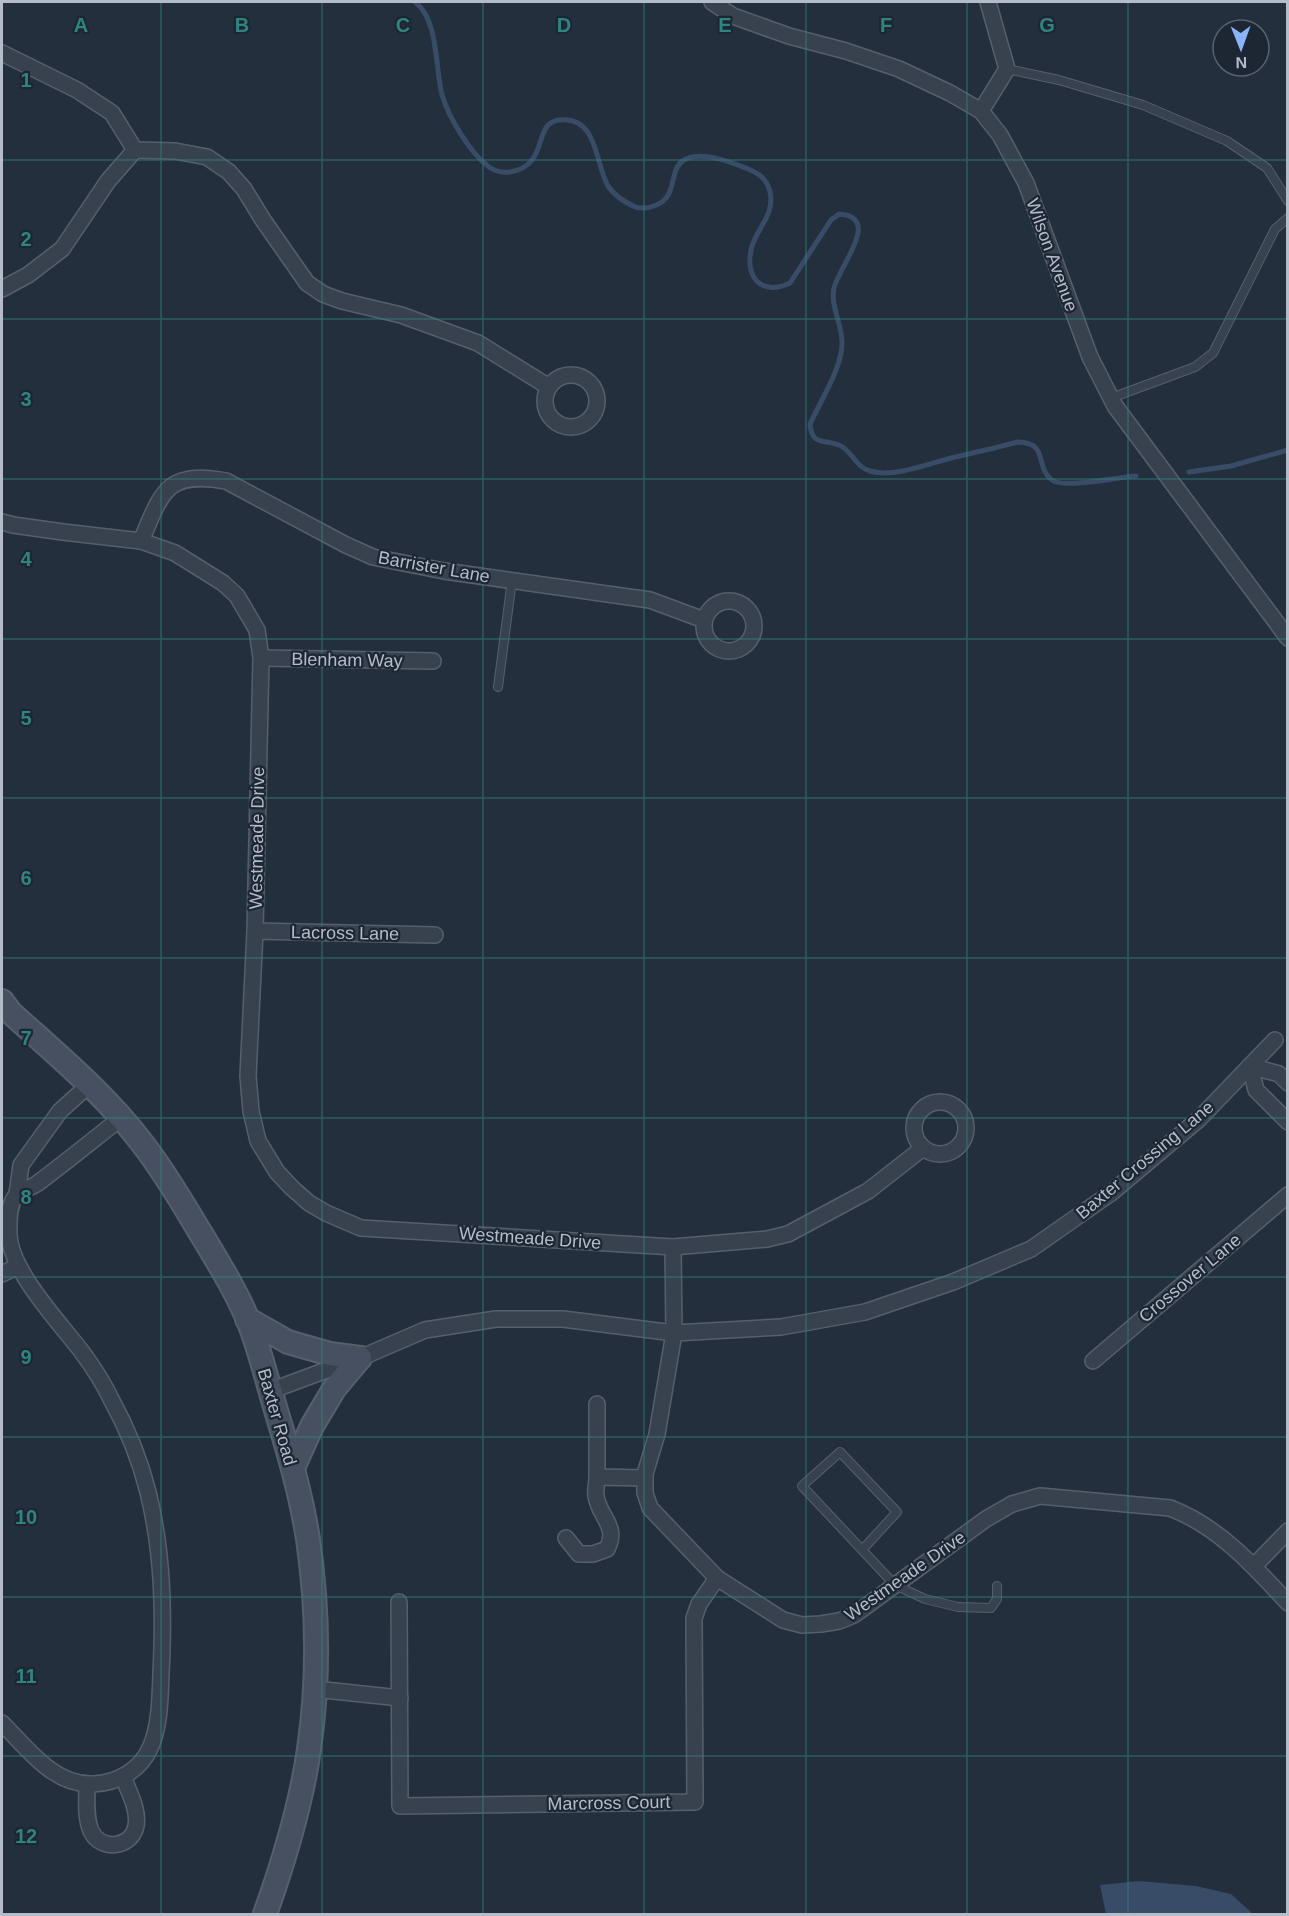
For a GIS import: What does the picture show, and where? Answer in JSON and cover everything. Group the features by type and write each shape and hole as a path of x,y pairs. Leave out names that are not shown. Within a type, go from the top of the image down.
{"main road":[{"name":"Baxter Road","path":"2,1001 10,1012 90,1084 121,1118 142,1143 185,1207 229,1281 247,1319 293,1468 308,1538 314,1591 317,1649 315,1689 301,1796 283,1862 265,1914"},
{"path":"247,1319 288,1342 330,1354 360,1358"},
{"path":"293,1468 312,1426 334,1389 360,1358"}],"street":[{"name":"Wilson Avenue","path":"712,2 733,16 789,36 846,51 899,69 950,93 981,111 1000,135 1026,183 1083,340 1111,398 1287,638"},
{"path":"981,111 1007,69 988,2"},
{"path":"2,53 77,90 112,113 135,150"},
{"path":"2,290 63,249 108,181 135,150"},
{"path":"135,150 175,151 207,157 229,172 244,189 307,283 323,294 342,301 401,315 478,343 549,387"},
{"name":"Barrister Lane","path":"141,541 158,501 171,484 188,477 207,477 226,481 346,545 373,556 444,571 650,600 704,620"},
{"name":"Westmeade Drive","path":"2,522 43,530 141,541 175,553 223,582 237,596 257,630 261,658 255,931 248,1076 251,1111 258,1141 277,1172 309,1203 361,1228 673,1247 674,1334 657,1434 645,1478 645,1493 650,1508 717,1578 783,1620 802,1625 839,1621 854,1615 986,1519 1012,1504 1040,1496 1170,1508 1189,1515 1206,1526 1254,1566 1287,1603"},
{"name":"Blenham Way","path":"261,658 433,662"},
{"name":"Lacross Lane","path":"255,931 435,935"},
{"name":"Baxter Crossing Lane","path":"270,1391 360,1358 425,1330 496,1320 563,1319 674,1334 781,1327 866,1312 953,1282 1031,1249 1111,1193 1199,1119 1275,1040"},
{"path":"1287,1083 1279,1074 1250,1066 1256,1090 1287,1122"},
{"path":"2,1723 48,1769 64,1779 87,1785 105,1784 123,1778 137,1766 150,1748 157,1725 163,1618 162,1575 157,1531 147,1489 124,1423 106,1388 18,1266 9,1237 12,1202 17,1194 21,1165 60,1111 90,1084"},
{"path":"17,1194 35,1185 121,1118"},
{"path":"673,1247 766,1239 788,1234 868,1191 923,1148"},
{"name":"Crossover Lane","path":"1093,1360 1287,1195"},
{"path":"2,1275 18,1266"},
{"path":"566,1538 579,1554 593,1554 607,1549 612,1539 609,1524 595,1496 597,1404"},
{"path":"597,1477 645,1478"},
{"path":"1254,1566 1287,1532"},
{"name":"Marcross Court","path":"399,1602 400,1806 695,1802 694,1618 699,1604 717,1578"},
{"path":"315,1689 400,1698"},
{"path":"87,1785 90,1829 100,1842 118,1845 126,1842 136,1828 135,1808 123,1778"}],"lane":[{"path":"1007,69 1059,80 1143,105 1227,141 1267,168 1287,201"},
{"path":"1111,398 1195,367 1213,353 1275,229 1287,218"},
{"path":"498,687 512,580"},
{"path":"862,1550 897,1512 840,1452 802,1486 862,1550 895,1585 925,1599 958,1607 991,1608 997,1599 997,1586"}],"water":[{"path":"1139,1881 1196,1886 1231,1894 1253,1914 1106,1914 1100,1885"}],"waterway":[{"path":"415,2 423,10 432,32 442,95 450,114 468,144 491,168 510,172 531,162 546,129 551,123 559,120 572,120 588,133 608,186 619,198 635,207 649,207 662,202 670,190 679,164 691,157 715,158 746,168 761,177 767,183 770,192 768,214 752,246 750,257 753,275 757,281 770,287 790,283 831,220 839,214 852,217 857,224 858,233 855,244 837,279 833,294 842,342 841,352 835,373 810,424 816,439 843,447 865,469 879,473 910,469 1018,442 1028,443 1034,447 1038,451 1047,475 1058,482 1079,483 1136,476"},
{"path":"1189,472 1231,466 1288,450"}]}
